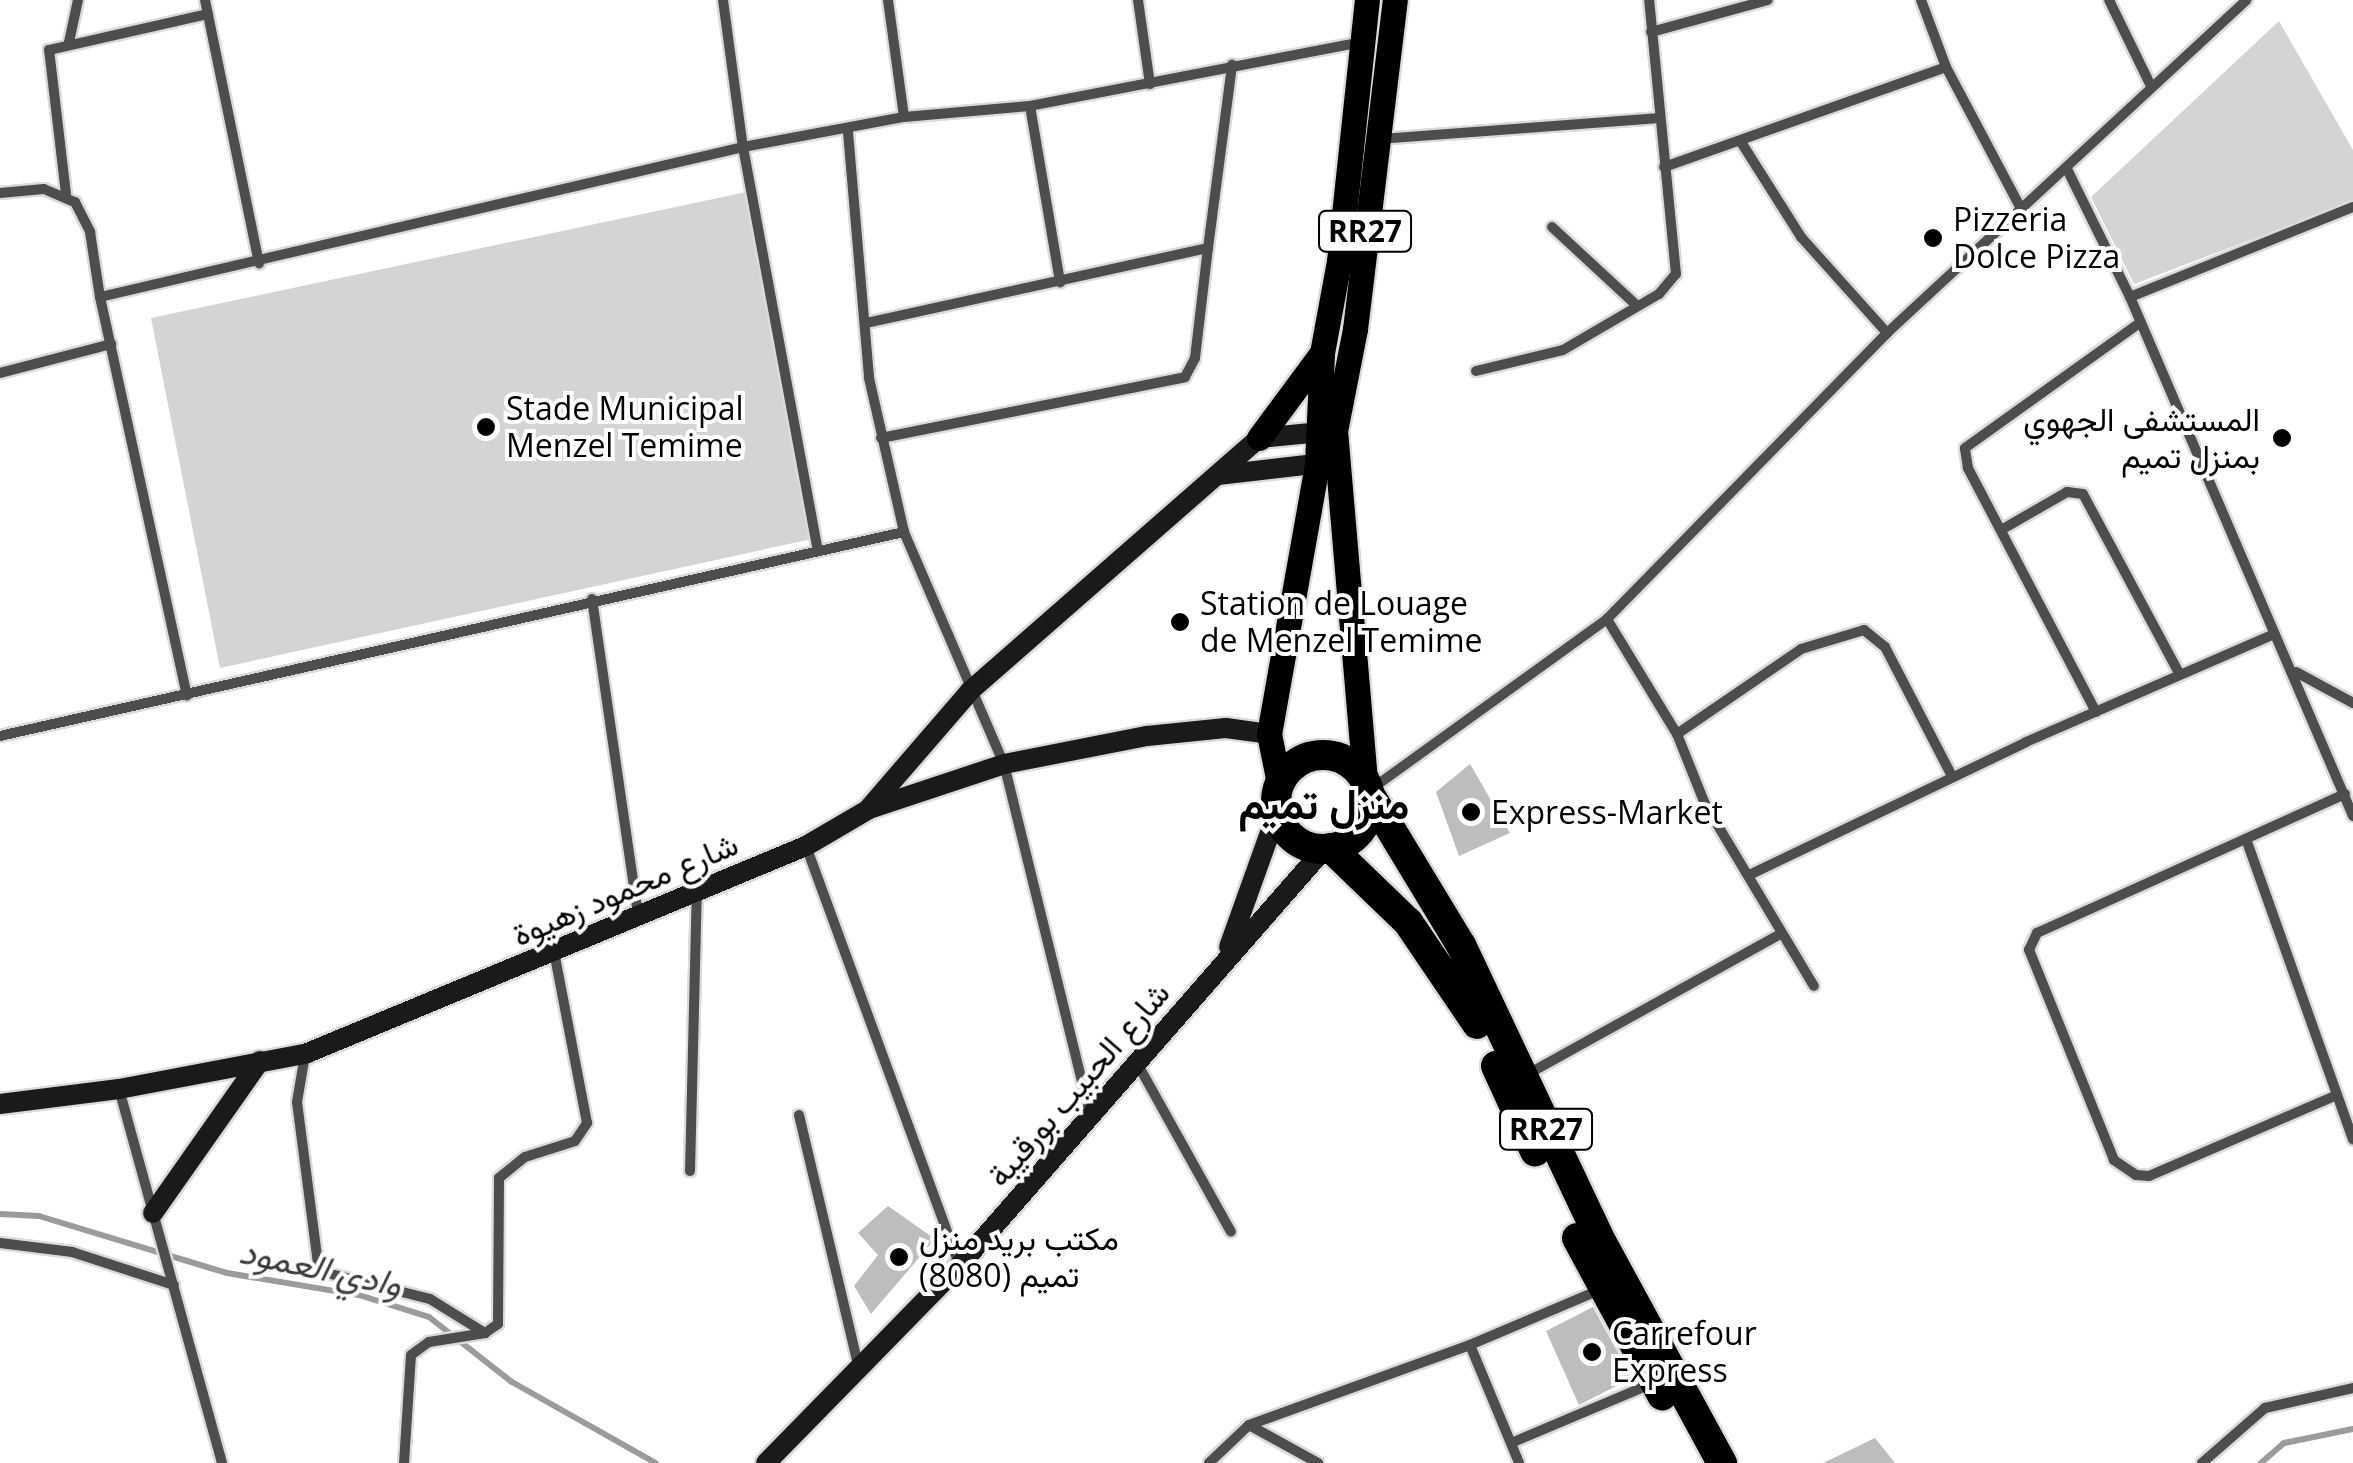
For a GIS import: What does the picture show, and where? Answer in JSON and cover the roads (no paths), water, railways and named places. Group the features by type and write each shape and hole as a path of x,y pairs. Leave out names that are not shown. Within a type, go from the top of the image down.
{"highway":[{"name":"RR27","path":"1700,1463 1602,1289 1470,1008 1408,922 1327,849 1294,839 1278,798 1299,760 1313,755 1344,758 1368,788 1461,945 1602,1243 1722,1463"},
{"path":"1327,849 1356,835 1368,788"}],"main road":[{"name":"RR27","path":"1367,0 1340,260 1322,353 1326,463 1368,788"},
{"name":"RR27","path":"1327,431 1354,329 1395,0"},
{"path":"869,809 970,692 1258,438 1322,353"},
{"path":"1258,438 1327,431"},
{"name":"RR27","path":"1278,798 1269,734 1326,463"},
{"path":"1219,475 1326,463"},
{"name":"شارع محمود زهيوة","path":"0,1104 119,1089 305,1054 806,846 869,809 1004,764 1146,736 1226,728 1269,734"},
{"name":"شارع الحبيب بورقيبة","path":"1225,958 1278,798"},
{"name":"شارع الحبيب بورقيبة","path":"769,1463 960,1265 1091,1118 1225,958 1327,849"},
{"path":"155,1221 260,1061"}],"street":[{"path":"70,42 78,0"},
{"path":"205,0 259,264"},
{"path":"723,0 743,148 818,550"},
{"path":"888,0 904,117"},
{"path":"1138,0 1150,84"},
{"path":"1476,371 1563,350 1634,303 1659,294 1676,274 1649,0"},
{"path":"1651,32 1768,0"},
{"path":"1921,0 1946,67 2020,207"},
{"path":"2108,0 2151,86"},
{"path":"1368,788 1607,619 1887,333 2246,0"},
{"path":"187,696 100,297 90,232 66,194 46,58 49,50 70,42 208,14"},
{"path":"100,297 259,264 743,148 848,132 904,117 1030,106 1361,41 1387,49"},
{"path":"880,438 1185,378 1194,358 1232,64"},
{"path":"1664,167 1946,67"},
{"path":"1030,106 1060,282"},
{"path":"1376,140 1658,118"},
{"path":"848,132 880,438 904,532 1004,764 1091,1118"},
{"path":"1741,142 1800,237 1887,333"},
{"path":"2066,169 2130,297 2138,324 2272,635 2296,671 2353,816"},
{"path":"0,192 66,194"},
{"path":"2130,297 2353,208"},
{"path":"1552,227 1634,303"},
{"path":"866,323 1208,248"},
{"path":"2096,712 2002,530 1965,448 2138,324"},
{"path":"0,373 111,344"},
{"path":"2002,530 2067,492 2084,494 2180,672"},
{"path":"0,736 187,696 592,598 904,532"},
{"path":"592,598 638,915"},
{"path":"1607,619 1677,734 1705,804 1749,875 1779,935 1814,986"},
{"path":"1677,734 1801,649 1864,630 1885,647 1952,776"},
{"path":"1749,875 1952,776 2180,672 2272,635"},
{"path":"2296,671 2353,703"},
{"path":"2337,1095 2150,1176 2136,1175 2114,1160 2029,950 2038,933 2345,794"},
{"path":"2246,838 2353,1140"},
{"path":"806,846 960,1265"},
{"path":"690,1170 696,891"},
{"path":"1522,1077 1779,935"},
{"path":"404,1463 406,1365 430,1342 482,1334 498,1321 499,1178 525,1157 575,1141 587,1123 554,951"},
{"path":"305,1054 297,1102 319,1271 430,1298 482,1334"},
{"path":"1137,1063 1231,1232"},
{"path":"119,1089 164,1266 174,1286 222,1463"},
{"path":"799,1115 859,1370"},
{"path":"0,1243 72,1252 174,1286"},
{"path":"1210,1463 1249,1425 1470,1346 1602,1289"},
{"path":"1470,1346 1520,1463"},
{"path":"1511,1443 1656,1382"},
{"path":"2202,1463 2264,1408 2353,1388"},
{"path":"1249,1425 1318,1463"}],"waterway":[{"name":"وادي العمود","path":"0,1214 39,1216 227,1273 359,1295 429,1317 512,1382 656,1463"},
{"name":"وادي العمود","path":"2261,1463 2284,1443 2353,1429"}],"place":[{"name":"Pizzeria Dolce Pizza","path":"1933,238"},
{"name":"Stade Municipal Menzel Temime","path":"486,427"},
{"name":"المستشفى الجهوي بمنزل تميم","path":"2282,438"},
{"name":"Station de Louage de Menzel Temime","path":"1180,622"},
{"name":"Express-Market","path":"1471,812"},
{"name":"مكتب بريد منزل تميم (8080)","path":"899,1257"},
{"name":"Carrefour Express","path":"1592,1352"}],"district":[{"name":"منزل تميم","path":"1324,803"}]}
